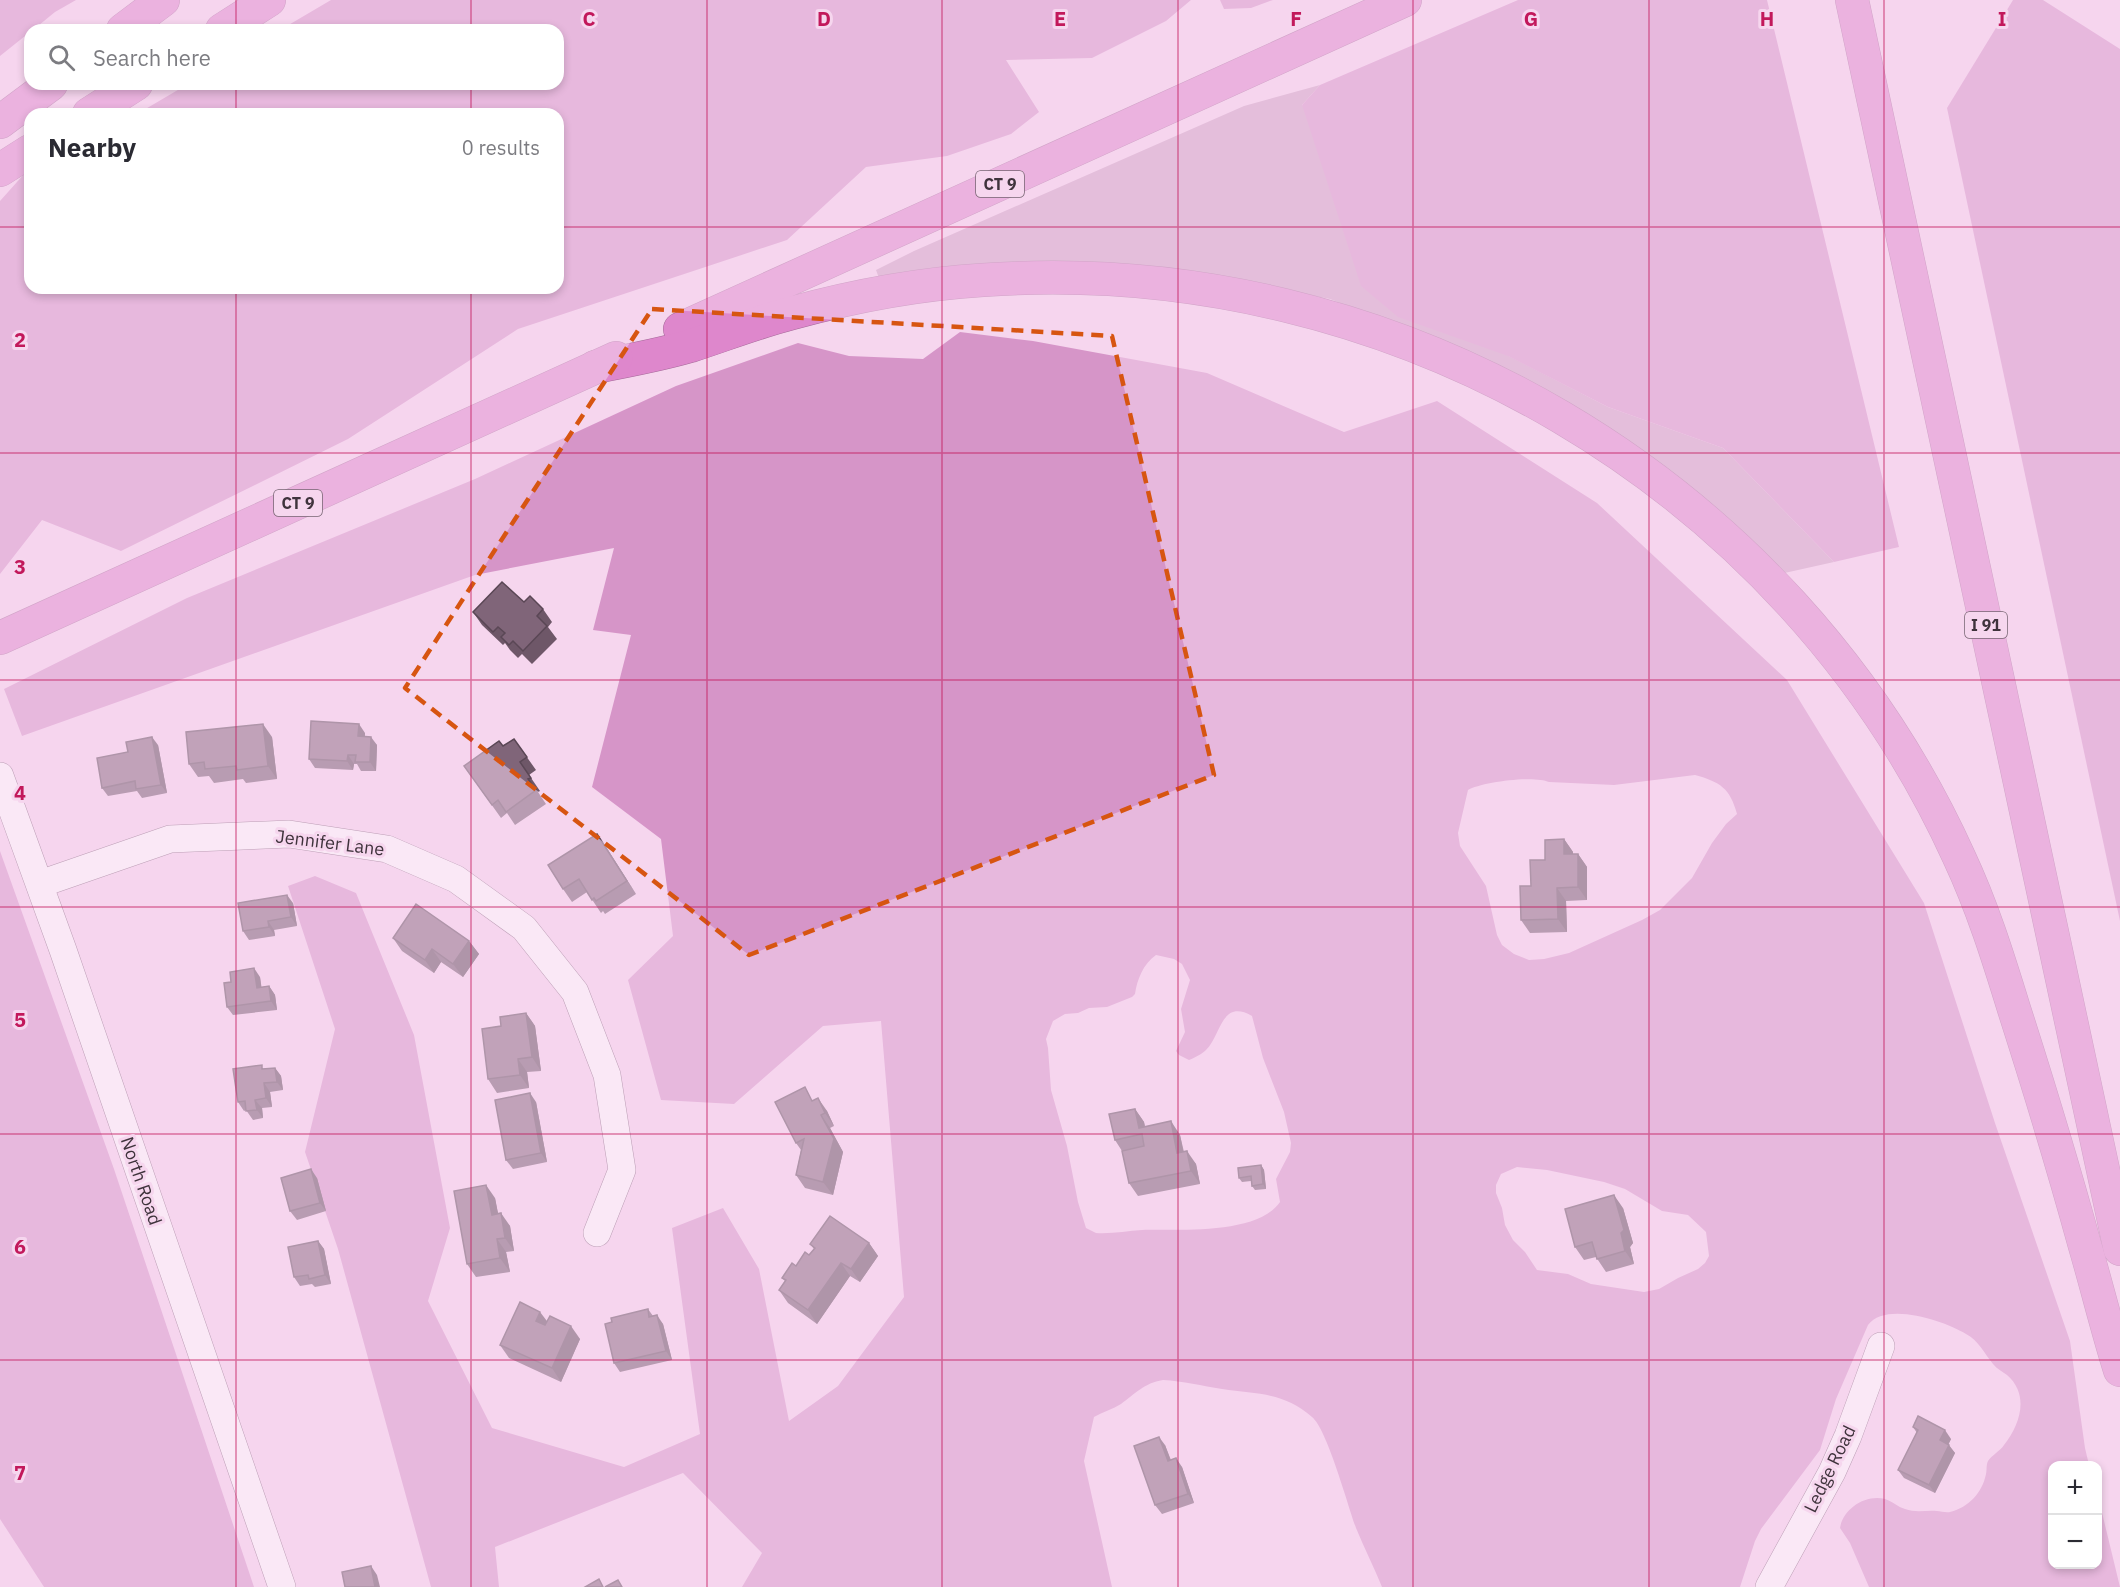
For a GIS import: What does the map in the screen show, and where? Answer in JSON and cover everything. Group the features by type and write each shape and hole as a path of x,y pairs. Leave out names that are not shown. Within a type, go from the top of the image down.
{"highway":[{"path":"131,24 163,0"},
{"path":"231,24 269,0"},
{"name":"CT 9","path":"0,638 1405,0"},
{"name":"I 91","path":"1852,0 2120,1249"},
{"path":"0,122 43,90"},
{"path":"98,108 127,90"},
{"path":"0,170 24,155"},
{"path":"595,368 685,347 800,311 882,293 991,279 1120,280 1234,294 1320,313 1360,325 1474,371 1531,399 1610,447 1713,525 1776,587 1840,662 1882,719 1919,778 1958,852 1984,917 2060,1158 2120,1370"}],"street":[{"name":"North Road","path":"0,776 40,884 282,1587"},
{"name":"Jennifer Lane","path":"40,884 170,839 289,834 387,849 456,879 524,928 575,992 608,1074 621,1170 597,1233"},
{"name":"Ledge Road","path":"1769,1587 1832,1472 1848,1436 1881,1346"}],"highlighted area":[{"path":"652,309 1112,336 1214,775 749,955 405,688"}],"shaded area":[{"path":"0,0 76,0 40,24 24,24 24,37 0,56"},
{"path":"331,0 1191,0 1166,21 1092,58 1006,60 1039,112 1011,134 947,156 866,167 787,240 518,329 348,439 121,551 42,520 0,574 0,201 24,174 24,294 564,294 564,108 147,108 178,90 564,90 564,24 290,24"},
{"path":"1220,0 1273,0 1251,8 1224,9"},
{"path":"1518,0 1767,0 1899,547 1834,562 1723,448 1608,407 1508,356 1398,317 1361,286 1302,105 1320,85"},
{"path":"2013,0 2043,0 2120,49 2120,921 1947,108"},
{"path":"1320,85 1302,105 1509,356 1608,407 1723,448 1834,562 1780,574 1714,510 1639,451 1550,394 1444,345 1330,299 1252,283 1079,264 880,281 876,270 914,251 1244,106"},
{"path":"960,332 1033,341 1207,373 1344,432 1437,401 1597,503 1787,680 1924,903 1995,1123 2070,1341 2088,1461 2048,1461 2048,1569 2102,1569 2102,1513 2120,1587 1869,1587 1850,1543 1840,1528 1850,1509 1863,1501 1877,1498 1888,1500 1913,1511 1948,1512 1963,1507 1978,1493 1984,1481 1988,1461 2010,1437 2020,1410 2018,1392 2014,1383 1995,1366 1971,1337 1931,1319 1888,1314 1868,1325 1836,1399 1820,1450 1761,1529 1740,1587 1382,1587 1356,1528 1324,1436 1312,1417 1280,1398 1163,1380 1145,1386 1121,1404 1094,1417 1084,1461 1112,1587 742,1587 762,1553 683,1473 495,1547 499,1587 431,1587 338,1249 305,1152 335,1029 288,886 315,876 356,893 414,1035 450,1228 428,1301 492,1428 624,1467 700,1434 672,1228 723,1208 759,1269 789,1421 838,1386 904,1297 881,1021 823,1026 734,1104 661,1100 628,980 673,936 661,839 592,787 631,635 593,630 614,548 475,575 22,736 4,689 187,598 475,479 676,386 798,343 849,356 923,359","holes":["1695,775 1711,780 1727,792 1737,814 1726,824 1712,843 1692,878 1660,910 1569,953 1544,959 1529,960 1514,954 1502,945 1497,935 1486,886 1460,846 1458,833 1468,790 1484,784 1520,779 1614,785","1156,955 1174,959 1182,964 1190,980 1181,1009 1185,1032 1176,1051 1179,1055 1189,1060 1198,1056 1211,1044 1228,1015 1242,1012 1252,1016 1263,1058 1284,1112 1291,1143 1290,1152 1276,1179 1280,1202 1269,1213 1236,1225 1216,1228 1096,1233 1086,1228 1078,1202 1067,1146 1051,1090 1046,1039 1053,1021 1065,1014 1078,1013 1089,1008 1107,1007 1132,997 1141,973","1517,1167 1547,1170 1604,1182 1625,1189 1662,1211 1688,1215 1706,1232 1709,1256 1698,1269 1659,1289 1644,1292 1591,1284 1568,1274 1537,1270 1525,1252 1513,1240 1505,1225 1496,1193 1496,1185 1501,1174"]},
{"path":"0,851 114,1169 254,1587 44,1587 0,1519"}],"building":[{"path":"502,582 524,602 530,596 543,609 537,616 547,626 523,651 513,641 509,645 501,637 505,633 498,627 493,632 473,612"},
{"path":"311,721 359,724 358,736 371,737 370,762 355,762 356,755 348,755 347,761 309,759"},
{"path":"263,724 268,766 237,770 236,766 205,769 204,762 189,764 186,732"},
{"path":"152,737 161,785 136,789 135,781 102,788 97,758 128,752 126,742"},
{"path":"514,739 527,757 520,762 536,790 506,812 498,800 492,805 464,766 499,741 503,746"},
{"path":"597,834 627,881 596,901 594,898 592,900 579,879 563,889 548,865"},
{"path":"1564,839 1564,854 1578,854 1578,887 1557,888 1558,919 1521,920 1520,886 1531,886 1530,860 1545,860 1545,840"},
{"path":"287,895 291,917 268,921 269,927 243,931 238,903"},
{"path":"416,904 469,941 453,964 432,949 425,960 393,938"},
{"path":"254,968 257,988 269,986 271,1001 227,1007 224,983 231,982 230,972"},
{"path":"526,1013 532,1057 518,1059 520,1075 488,1079 482,1029 501,1026 500,1017"},
{"path":"262,1065 262,1069 275,1068 277,1082 264,1083 266,1098 255,1100 257,1110 246,1111 245,1101 238,1102 233,1069"},
{"path":"805,1087 812,1101 818,1098 825,1113 821,1115 834,1139 823,1182 796,1175 804,1139 796,1143 775,1102"},
{"path":"530,1093 541,1153 506,1160 495,1100"},
{"path":"1135,1109 1139,1128 1171,1121 1177,1153 1187,1151 1191,1171 1129,1183 1122,1151 1144,1146 1142,1134 1115,1140 1109,1114"},
{"path":"1261,1165 1263,1184 1252,1186 1251,1176 1239,1178 1238,1168"},
{"path":"311,1169 320,1203 290,1211 281,1178"},
{"path":"486,1185 492,1215 501,1213 505,1238 497,1239 500,1258 467,1264 454,1191"},
{"path":"1614,1195 1624,1230 1621,1233 1625,1251 1597,1259 1592,1242 1575,1247 1565,1209"},
{"path":"830,1216 869,1243 851,1269 841,1263 808,1310 779,1290 786,1280 782,1278 792,1263 796,1266 805,1252 809,1255 815,1248 810,1244"},
{"path":"318,1241 325,1275 309,1279 308,1275 294,1277 288,1247"},
{"path":"520,1302 540,1312 536,1321 545,1325 550,1316 571,1326 552,1368 500,1345"},
{"path":"648,1309 649,1317 657,1315 666,1351 614,1363 605,1324 612,1322 611,1318"},
{"path":"1918,1416 1945,1430 1940,1440 1949,1445 1929,1485 1898,1470 1918,1430 1913,1427"},
{"path":"1159,1437 1168,1461 1176,1458 1188,1494 1155,1505 1134,1446"},
{"path":"371,1566 375,1587 345,1587 342,1572"},
{"path":"599,1579 603,1587 585,1587"},
{"path":"618,1580 622,1587 605,1587"}]}
